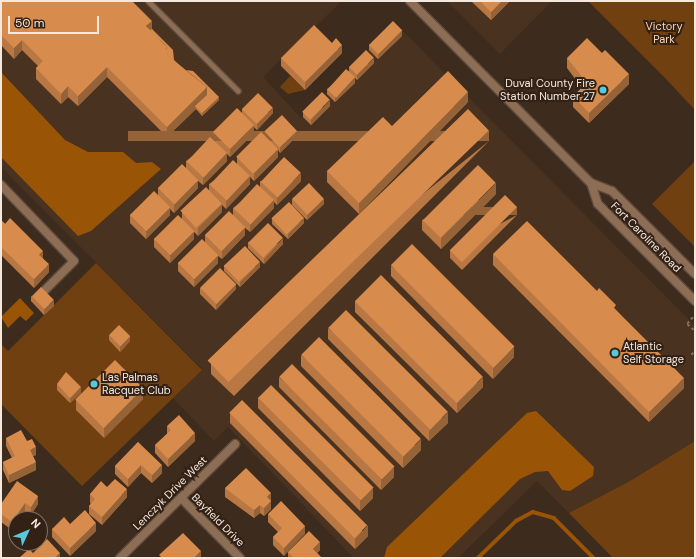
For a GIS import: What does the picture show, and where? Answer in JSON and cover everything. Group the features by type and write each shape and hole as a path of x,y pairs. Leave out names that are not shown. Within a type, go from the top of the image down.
{"street":[{"name":"Fort Caroline Road","path":"410,1 591,182 612,191 695,274"},
{"name":"Fort Caroline Road","path":"591,182 598,204 695,301"},
{"path":"1,186 74,261 45,290"},
{"name":"Lenczyk Drive West","path":"120,558 235,444"},
{"name":"Bayfield Drive","path":"181,498 240,558"}],"lane":[{"path":"148,1 238,91"}],"path":[{"path":"693,317 687,324 695,331"},
{"path":"691,355 695,351"}],"shaded area":[{"path":"1,1 342,1 263,77 301,118 395,23 695,326 695,441 630,481 569,513 537,481 458,558 354,558 228,427 214,441 173,398 202,369 1,167"},
{"path":"447,1 552,1 500,54"},
{"path":"1,72 65,140 88,152 123,152 136,163 152,162 161,169 91,231 78,236 1,157"},
{"path":"20,298 34,313 26,321 20,316 8,328 1,317"},
{"path":"536,411 594,467 593,476 570,491 562,490 548,471 535,472 520,479 440,558 384,558 387,547 527,413"}],"green space":[{"name":"Victory Park","path":"588,1 695,1 695,110 666,79"},
{"path":"290,76 305,90 288,94 280,87"},
{"path":"695,161 695,247 652,204"},
{"name":"Las Palmas Racquet Club","path":"96,263 202,370 82,486 1,404 1,344 8,351"},
{"path":"695,441 695,558 613,558 569,513 630,481"}],"building":[{"path":"1,1 132,1 152,21 146,26 166,46 168,56 207,87 167,127 107,67 78,96 68,86 61,94 36,68 43,61 22,40 14,48 1,35"},
{"path":"480,1 502,1 491,12"},
{"path":"393,21 402,30 378,54 369,45"},
{"path":"314,25 332,43 336,38 342,45 305,82 281,58"},
{"path":"152,29 173,50 174,60 176,62 168,56 166,46 150,30"},
{"name":"Duval County Fire Station Number 27","path":"587,38 602,53 605,50 629,74 589,113 573,96 587,83 567,58"},
{"path":"366,50 374,58 357,75 349,67"},
{"path":"346,69 355,77 336,98 327,90"},
{"path":"186,70 193,71 219,97 202,113 195,106 207,95 207,87"},
{"path":"448,71 468,92 359,203 327,171 383,117 392,126"},
{"path":"322,92 330,100 310,120 302,112"},
{"path":"258,93 273,108 257,124 242,109"},
{"path":"237,108 254,125 230,149 213,132"},
{"path":"468,109 489,131 228,382 208,360"},
{"path":"282,115 297,131 279,147 264,131"},
{"path":"261,132 278,149 253,174 236,157"},
{"path":"210,137 227,153 204,178 187,162"},
{"path":"284,157 301,173 278,198 261,182"},
{"path":"233,160 250,176 227,201 210,185"},
{"path":"182,164 198,180 174,204 158,188"},
{"path":"478,165 496,183 441,238 423,220"},
{"path":"309,183 324,199 307,215 292,199"},
{"path":"257,184 274,200 251,225 234,209"},
{"path":"206,187 222,204 196,228 180,211"},
{"path":"154,191 170,207 146,231 130,215"},
{"path":"505,195 517,207 462,262 450,250"},
{"path":"289,202 304,218 286,234 271,218"},
{"path":"229,211 245,227 221,251 205,235"},
{"path":"178,215 194,231 170,255 154,239"},
{"path":"10,218 43,251 39,255 49,264 34,279 1,247 1,220 5,224"},
{"name":"Atlantic Self Storage","path":"527,221 597,291 599,288 616,305 614,308 684,378 649,412 493,254"},
{"path":"268,223 283,238 263,258 248,243"},
{"path":"202,239 218,255 194,279 178,263"},
{"path":"412,244 515,347 493,368 391,265"},
{"path":"245,246 260,262 239,282 224,266"},
{"path":"220,268 236,284 216,304 200,288"},
{"path":"381,275 483,377 457,403 355,301"},
{"path":"41,287 54,300 45,309 32,296"},
{"path":"346,310 448,412 430,430 328,328"},
{"path":"119,325 130,336 120,346 109,335"},
{"path":"319,337 421,439 403,457 301,355"},
{"path":"115,360 143,388 104,428 75,400"},
{"path":"292,364 395,467 382,479 279,377"},
{"path":"66,372 81,387 70,398 57,384"},
{"path":"271,385 374,488 361,500 258,398"},
{"path":"242,400 367,525 354,538 229,413"},
{"path":"179,415 195,433 168,459 155,445 171,430 167,426"},
{"path":"21,430 27,441 32,439 36,447 30,450 36,462 9,475 3,462 15,456 6,438"},
{"path":"138,442 162,465 152,475 141,465 128,479 115,466"},
{"path":"246,468 271,493 267,497 271,501 264,508 260,505 254,510 225,488"},
{"path":"115,479 127,489 102,517 89,506 95,499 90,494 101,481 107,487"},
{"path":"17,481 38,496 31,507 25,503 20,511 8,511 8,519 1,514 1,504"},
{"path":"281,501 305,526 284,548 273,537 282,528 268,514"},
{"path":"85,510 96,523 70,548 52,529 64,517 70,524"},
{"path":"309,531 320,542 313,549 322,558 294,558 288,552"},
{"path":"183,533 201,551 194,558 162,558 159,555"},
{"path":"48,540 60,553 55,558 19,558 27,551 31,551 33,553 35,551 48,551"}],"waterway":[{"path":"478,558 516,521 533,512 554,518 594,558"}],"place":[{"name":"Duval County Fire Station Number 27","path":"603,90"},
{"name":"Atlantic Self Storage","path":"615,353"},
{"name":"Las Palmas Racquet Club","path":"94,384"}]}
